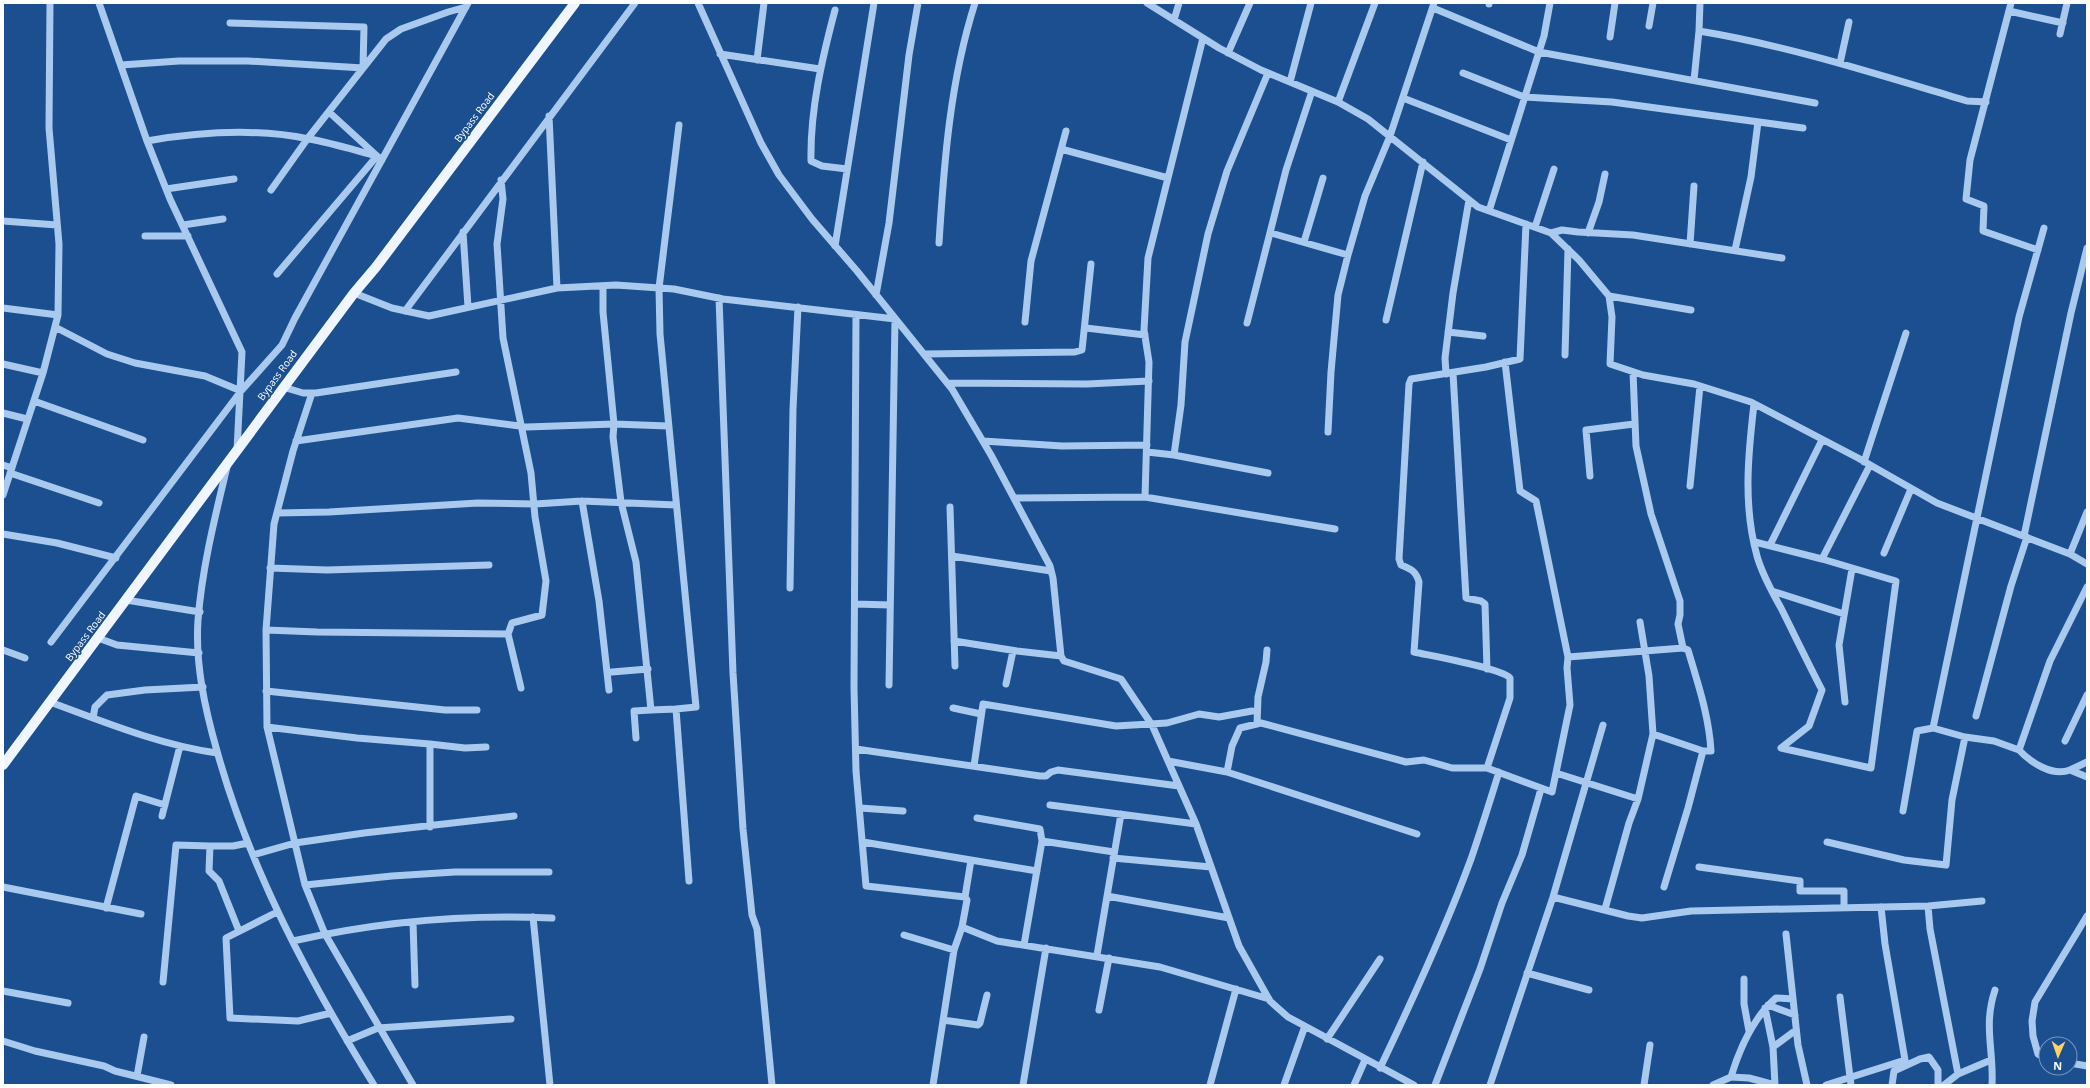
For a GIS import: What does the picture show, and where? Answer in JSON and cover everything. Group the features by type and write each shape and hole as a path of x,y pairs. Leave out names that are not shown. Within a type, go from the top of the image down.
{"main road":[{"name":"Bypass Road","path":"3,765 283,387 354,293 376,267 575,3"}],"street":[{"path":"3,495 43,373 58,315 57,225 49,128 50,3"},
{"path":"99,3 147,140 166,188 242,352 237,450"},
{"path":"405,311 501,180 635,3"},
{"path":"698,3 761,143 779,174 812,219 948,383 983,441 1051,571 1061,656 1064,661 1121,679 1152,724 1196,824 1239,946 1269,999 1288,1017 1406,1083 1414,1085"},
{"path":"757,60 764,3"},
{"path":"835,246 874,3"},
{"path":"876,295 889,223 909,56 918,3"},
{"path":"939,244 948,131 966,31 974,3"},
{"path":"1147,3 1228,53 1290,82 1338,102 1368,119 1478,207 1551,233 1568,249 1609,296 1612,317 1610,364 1633,372 1700,386 1754,404 1938,503 2070,554 2087,564"},
{"path":"1174,20 1179,3"},
{"path":"1228,53 1250,3"},
{"path":"1290,82 1311,3"},
{"path":"1338,102 1360,47 1375,3"},
{"path":"1489,211 1544,36 1550,3"},
{"path":"1610,37 1614,3"},
{"path":"1650,26 1653,3"},
{"path":"1694,80 1700,3"},
{"path":"2011,3 1970,160 1966,199 1984,206 1983,230 2038,250"},
{"path":"2060,34 2067,3"},
{"path":"271,190 308,138 386,38 401,29 467,5"},
{"path":"51,642 241,391 282,345 380,158 467,5"},
{"path":"1328,432 1331,372 1338,295 1365,196 1390,136 1433,6 1539,52 1815,103"},
{"path":"835,10 820,69 811,143 811,161 822,166 847,169"},
{"path":"2009,11 2063,23"},
{"path":"1840,63 1849,22"},
{"path":"230,23 364,27 363,68"},
{"path":"1699,31 1734,36 1840,63 1968,101 1986,102"},
{"path":"1145,496 1149,381 1149,362 1145,335 1148,258 1203,38"},
{"path":"720,54 820,69"},
{"path":"121,65 179,61 248,62 363,68"},
{"path":"1174,455 1181,405 1185,342 1208,234 1227,171 1268,72"},
{"path":"1463,73 1524,97 1612,102 1803,128"},
{"path":"1247,323 1286,170 1312,91"},
{"path":"1403,98 1511,140"},
{"path":"329,112 380,158"},
{"path":"549,116 557,288"},
{"path":"1735,250 1751,177 1758,122"},
{"path":"636,738 634,711 696,707 660,334 659,288 680,125"},
{"path":"1025,322 1031,261 1066,131"},
{"path":"147,140 186,134 244,133 308,138 380,158"},
{"path":"1061,149 1168,178"},
{"path":"277,274 380,158"},
{"path":"1386,320 1423,162"},
{"path":"1535,227 1554,169"},
{"path":"1588,233 1599,202 1605,174"},
{"path":"1304,242 1323,178"},
{"path":"166,188 234,179"},
{"path":"501,180 503,199 496,244 503,338 522,426 546,582 542,615 512,623 508,634 521,688"},
{"path":"1690,244 1694,186"},
{"path":"1446,374 1445,358 1448,332 1470,200"},
{"path":"183,225 224,219"},
{"path":"3,221 57,225"},
{"path":"1487,768 1510,698 1512,682 1508,675 1414,652 1419,582 1417,574 1412,569 1401,565 1399,559 1409,384 1411,379 1446,374 1520,359 1526,224"},
{"path":"1933,728 2019,317 2044,228"},
{"path":"1551,233 1562,230 1588,233 1633,234 1782,258"},
{"path":"463,232 468,307"},
{"path":"1270,233 1348,255"},
{"path":"145,236 188,236"},
{"path":"1976,716 2025,536 2070,313 2087,248"},
{"path":"1564,356 1568,249"},
{"path":"924,354 1075,352 1082,350 1086,328 1090,264"},
{"path":"354,293 405,311 429,316 501,299 557,288 603,286 659,288 674,289 719,298 895,319"},
{"path":"603,286 603,312 614,424 613,437 621,502 636,562 651,710"},
{"path":"1609,296 1691,310"},
{"path":"719,298 728,499 733,673 743,829 752,916 757,930 772,1085"},
{"path":"790,588 793,409 798,307"},
{"path":"3,308 58,315"},
{"path":"856,315 856,749 866,886 965,897"},
{"path":"889,685 895,319"},
{"path":"55,327 107,354 134,363 205,376 241,391"},
{"path":"1086,328 1145,335"},
{"path":"1448,332 1483,336"},
{"path":"1822,559 1867,464 1906,333"},
{"path":"1227,772 1232,746 1240,728 1261,723 1406,762 1424,760 1452,768 1487,768 1552,792 1570,705 1568,657 1536,500 1520,491 1505,362"},
{"path":"3,364 43,373"},
{"path":"283,387 303,394 456,372"},
{"path":"1453,372 1466,598 1481,601 1485,604 1488,669"},
{"path":"1633,372 1636,446 1651,514 1680,601 1680,615 1678,624 1683,648"},
{"path":"948,383 1087,384 1149,381"},
{"path":"1690,486 1700,386"},
{"path":"312,393 296,441 274,524 266,630 267,728 305,885 325,934 378,1028 413,1085"},
{"path":"34,401 142,440"},
{"path":"1754,404 1747,456 1747,495 1757,556 1772,591 1822,690 1809,726 1782,748 1871,768 1896,581 1770,544 1755,542"},
{"path":"3,413 27,419"},
{"path":"296,441 458,418 522,426 614,424 668,426"},
{"path":"1590,476 1586,430 1634,424"},
{"path":"1770,544 1822,440"},
{"path":"983,441 1147,449 1268,473"},
{"path":"228,463 211,535 200,612 199,653 207,718 229,796 277,912 331,1013 374,1085"},
{"path":"3,465 11,471 99,503"},
{"path":"1884,552 1911,489"},
{"path":"1014,498 1145,496 1335,529"},
{"path":"277,512 329,512 478,503 535,504 582,501 676,505"},
{"path":"582,501 599,602 609,690"},
{"path":"950,507 955,666"},
{"path":"2070,554 2087,512"},
{"path":"3,534 57,543 116,558"},
{"path":"952,556 1051,571"},
{"path":"270,568 327,570 489,565"},
{"path":"1845,702 1839,645 1852,569"},
{"path":"2018,749 2050,661 2087,587"},
{"path":"1772,591 1844,614"},
{"path":"126,600 200,612"},
{"path":"855,604 890,605"},
{"path":"1605,909 1629,823 1638,799 1653,734 1652,708 1640,622"},
{"path":"266,630 508,634"},
{"path":"98,638 117,645 199,653"},
{"path":"954,641 1013,651 1061,656"},
{"path":"1568,657 1644,650 1683,648 1688,650 1709,728 1711,751 1703,751 1653,734"},
{"path":"3,650 25,658"},
{"path":"1257,724 1258,697 1266,662 1267,650"},
{"path":"1006,684 1013,651"},
{"path":"612,672 648,669"},
{"path":"94,718 95,707 107,695 145,690 203,687"},
{"path":"266,691 446,710 477,710"},
{"path":"2065,741 2087,695"},
{"path":"50,702 180,746 217,753"},
{"path":"974,766 983,704 1116,726 1167,723 1199,714 1219,717 1252,711"},
{"path":"953,708 981,714"},
{"path":"676,709 689,881"},
{"path":"1490,1085 1552,897 1603,725"},
{"path":"267,728 465,748 486,747"},
{"path":"1902,811 1917,731 1933,728 1994,741 2018,749 2031,763 2062,773 2087,762"},
{"path":"1827,842 1904,860 1946,865 1952,800 1965,736"},
{"path":"430,744 430,827"},
{"path":"162,816 180,746"},
{"path":"856,749 1040,776 1046,776 1051,772 1058,770 1179,786"},
{"path":"1664,888 1703,751"},
{"path":"1168,761 1227,772 1417,834"},
{"path":"2070,770 2087,777"},
{"path":"1380,1068 1414,998 1451,911 1471,858 1499,772"},
{"path":"1556,773 1638,799"},
{"path":"1435,1085 1480,969 1502,903 1522,855 1541,789"},
{"path":"106,908 136,796 165,805"},
{"path":"1050,805 1196,824"},
{"path":"860,808 903,811"},
{"path":"1097,956 1121,814"},
{"path":"253,855 295,843 364,833 430,827 514,816"},
{"path":"976,818 1040,829 1042,841 1024,945"},
{"path":"1042,841 1114,855 1211,867"},
{"path":"863,842 1037,871"},
{"path":"163,982 176,845 232,846 248,843"},
{"path":"210,846 209,871 219,881 239,931"},
{"path":"933,1085 954,950 962,927 967,900 965,897 971,860"},
{"path":"1699,867 1800,881 1800,890 1844,891 1844,908"},
{"path":"305,885 447,872 549,872"},
{"path":"3,887 141,914"},
{"path":"1107,896 1229,918"},
{"path":"1552,897 1605,909 1628,916 1642,918 1691,911 1928,906 1982,901"},
{"path":"1928,906 1930,929 1958,1074"},
{"path":"1826,1085 1905,1060 1885,944 1881,907"},
{"path":"277,912 226,938 230,1018 298,1021 331,1013"},
{"path":"2038,1054 2034,1046 2032,1021 2035,1002 2087,916"},
{"path":"293,941 325,934 413,922 532,917 552,918"},
{"path":"532,917 550,1085"},
{"path":"413,922 415,985"},
{"path":"962,927 997,941 1160,967 1269,999"},
{"path":"1786,934 1796,1030 1807,1085"},
{"path":"904,935 954,950"},
{"path":"1024,1085 1046,948"},
{"path":"1098,1010 1109,958"},
{"path":"1327,1038 1380,959"},
{"path":"1527,973 1589,990"},
{"path":"1744,979 1744,1004 1750,1031"},
{"path":"1210,1085 1236,989"},
{"path":"1992,1085 1988,1027 1990,1006 1995,990"},
{"path":"3,991 68,1003"},
{"path":"943,1020 978,1025 980,1023 987,995"},
{"path":"1840,997 1852,1077 1851,1085"},
{"path":"1731,1077 1754,1021 1776,998 1793,999"},
{"path":"1767,1006 1795,1015"},
{"path":"1713,1085 1731,1077 1749,1078 1775,1085 1773,1047 1767,1006"},
{"path":"347,1041 378,1028 511,1019"},
{"path":"1284,1085 1305,1026"},
{"path":"1773,1047 1796,1030"},
{"path":"136,1076 144,1037"},
{"path":"3,1041 35,1051 104,1066 115,1071 171,1085"},
{"path":"1644,1085 1650,1045"},
{"path":"1892,1085 1894,1071 1928,1057 1938,1070 1938,1085"},
{"path":"1354,1085 1365,1060"},
{"path":"1944,1085 1958,1074 1991,1060"}]}
